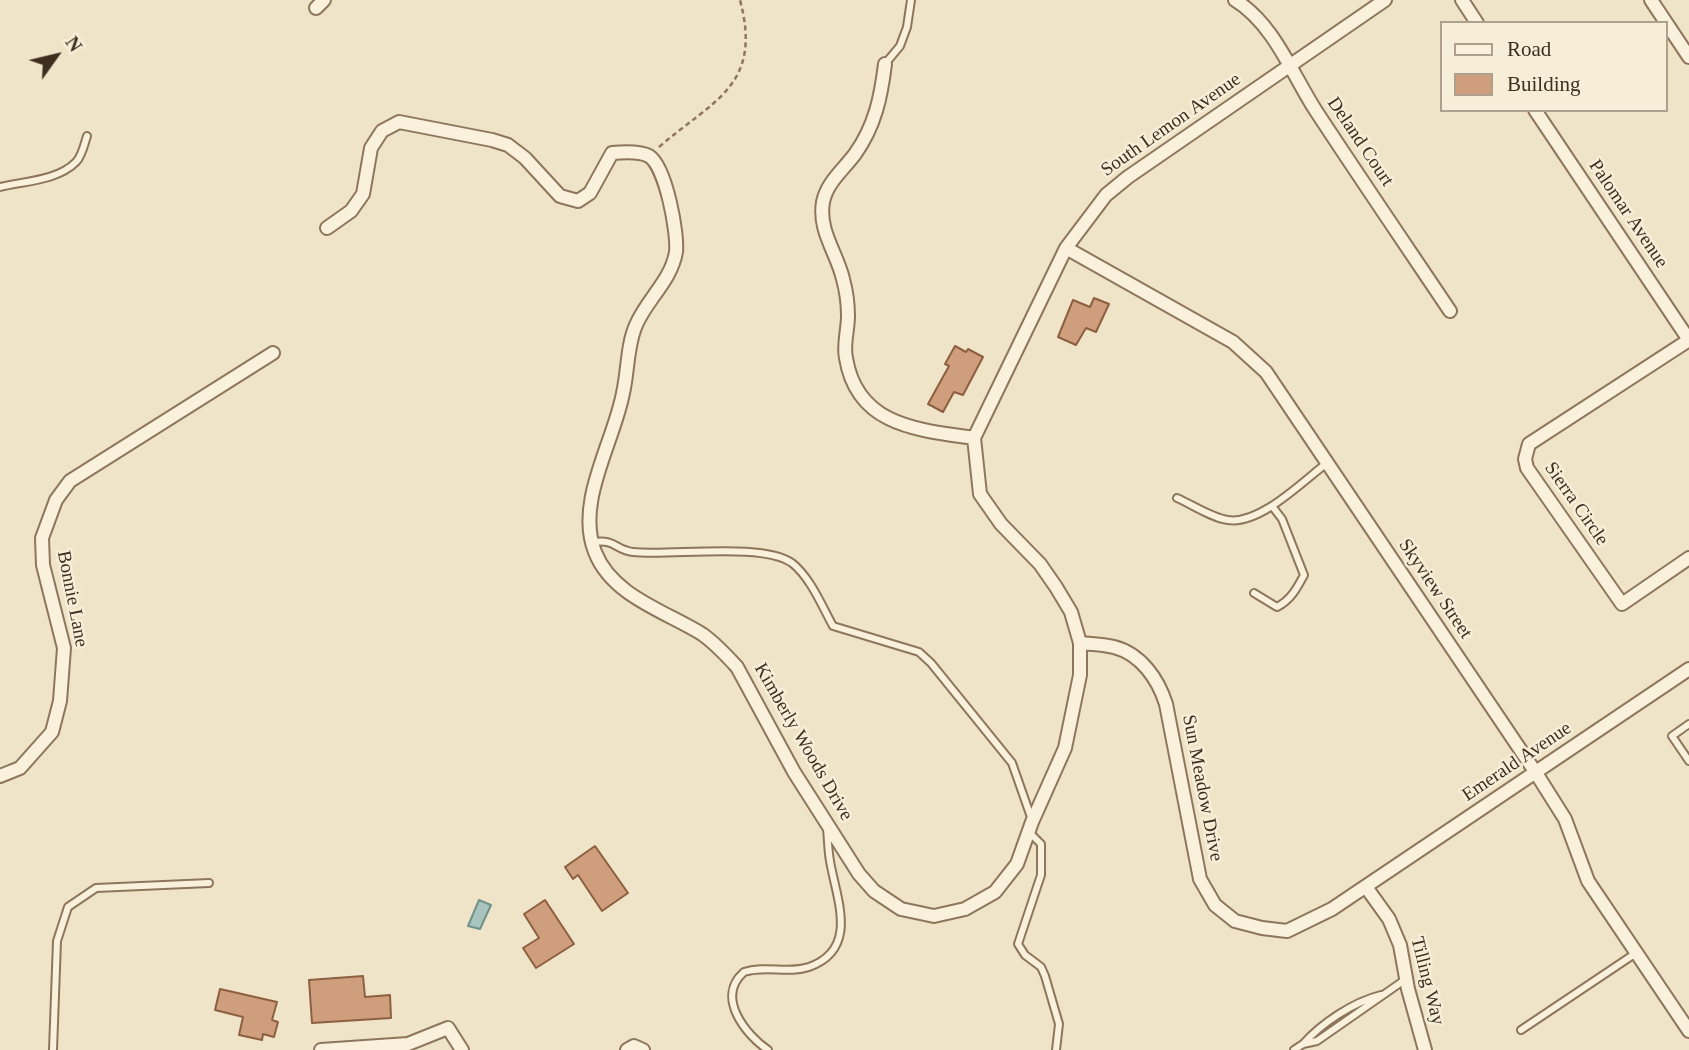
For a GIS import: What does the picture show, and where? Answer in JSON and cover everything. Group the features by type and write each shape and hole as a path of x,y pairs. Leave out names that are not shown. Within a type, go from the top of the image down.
{"street":[{"name":"Deland Court","path":"1234,0 1244,5 1271,36 1315,109 1450,311"},
{"name":"South Lemon Avenue","path":"974,438 1066,248 1106,195 1128,177 1385,0"},
{"path":"1462,0 1476,21"},
{"path":"1651,0 1665,21"},
{"path":"1668,26 1689,57"},
{"path":"885,64 874,121 854,154 836,174 823,202 824,231 843,278 848,316 845,357 859,395 884,419 915,430 974,438"},
{"name":"Palomar Avenue","path":"1536,112 1689,340"},
{"path":"327,228 351,211 363,194 372,148 382,131 399,122 508,145 525,158 560,196 578,201 590,193 612,153 627,152 648,156"},
{"name":"Kimberly Woods Drive","path":"648,156 657,166 665,186 676,251 666,280 643,309 634,330 623,396 603,454 589,518 592,543 602,565 618,584 704,635 737,667 794,772 859,874 874,891 901,909 934,916 965,909 995,892 1017,864 1030,827 1065,748 1080,675 1080,643 1071,612 1040,564 1001,524 980,494 974,438"},
{"name":"Skyview Street","path":"1066,248 1233,342 1266,372 1536,773 1565,820 1588,881 1689,1031"},
{"name":"Sierra Circle","path":"1689,340 1529,444 1525,459 1527,468 1622,604 1689,558"},
{"name":"Bonnie Lane","path":"0,776 20,768 52,732 60,701 64,648 43,565 42,538 56,500 70,481 273,353"},
{"name":"Sun Meadow Drive","path":"1080,643 1114,647 1124,651 1143,664 1157,682 1166,704 1200,879 1215,905 1235,920 1262,928 1287,930 1332,909 1366,887"},
{"name":"Emerald Avenue","path":"1366,887 1689,669"},
{"name":"Tilling Way","path":"1366,887 1389,919 1400,945 1425,1050"},
{"path":"321,1050 408,1044 448,1028 462,1050"},
{"path":"627,1050 634,1046 643,1050"}],"lane":[{"path":"885,64 901,46 911,0"},
{"path":"0,187 33,181 66,169 78,161 87,136"},
{"path":"1177,498 1226,520 1239,521 1272,506 1327,463"},
{"path":"1254,593 1277,607 1285,603 1297,589 1304,575 1282,519 1272,506"},
{"path":"592,543 608,540 630,552 767,553 792,563 806,579 833,625 919,652 931,663 1012,763 1030,827 1041,844 1041,875 1018,944 1025,955 1041,967 1045,976 1059,1024 1056,1050"},
{"path":"1689,724 1672,736 1689,761"},
{"path":"768,1050 742,1026 733,1006 734,987 739,976 751,970 809,966 823,958 836,943 840,934 842,912 830,861 826,823"},
{"path":"53,1050 57,941 68,907 96,888 209,883"},
{"path":"1521,1030 1636,953"},
{"path":"1294,1050 1312,1034 1364,999 1381,995 1406,979"}],"path":[{"path":"648,156 712,106 726,92 742,67 746,43 740,0"}],"water":[{"path":"479,900 491,905 480,929 468,926"}],"building":[{"path":"1094,298 1109,304 1096,332 1086,328 1076,345 1058,337 1073,300 1090,307"},
{"path":"955,346 983,357 963,395 954,392 943,412 928,404 949,366 945,364"},
{"path":"595,846 628,893 602,911 578,875 573,879 565,867"},
{"path":"545,900 574,944 536,968 523,948 539,938 524,914"},
{"path":"363,976 365,997 390,995 391,1018 312,1023 309,980"},
{"path":"220,989 277,1002 272,1020 278,1022 274,1037 263,1034 262,1040 239,1035 243,1017 215,1010"}]}
